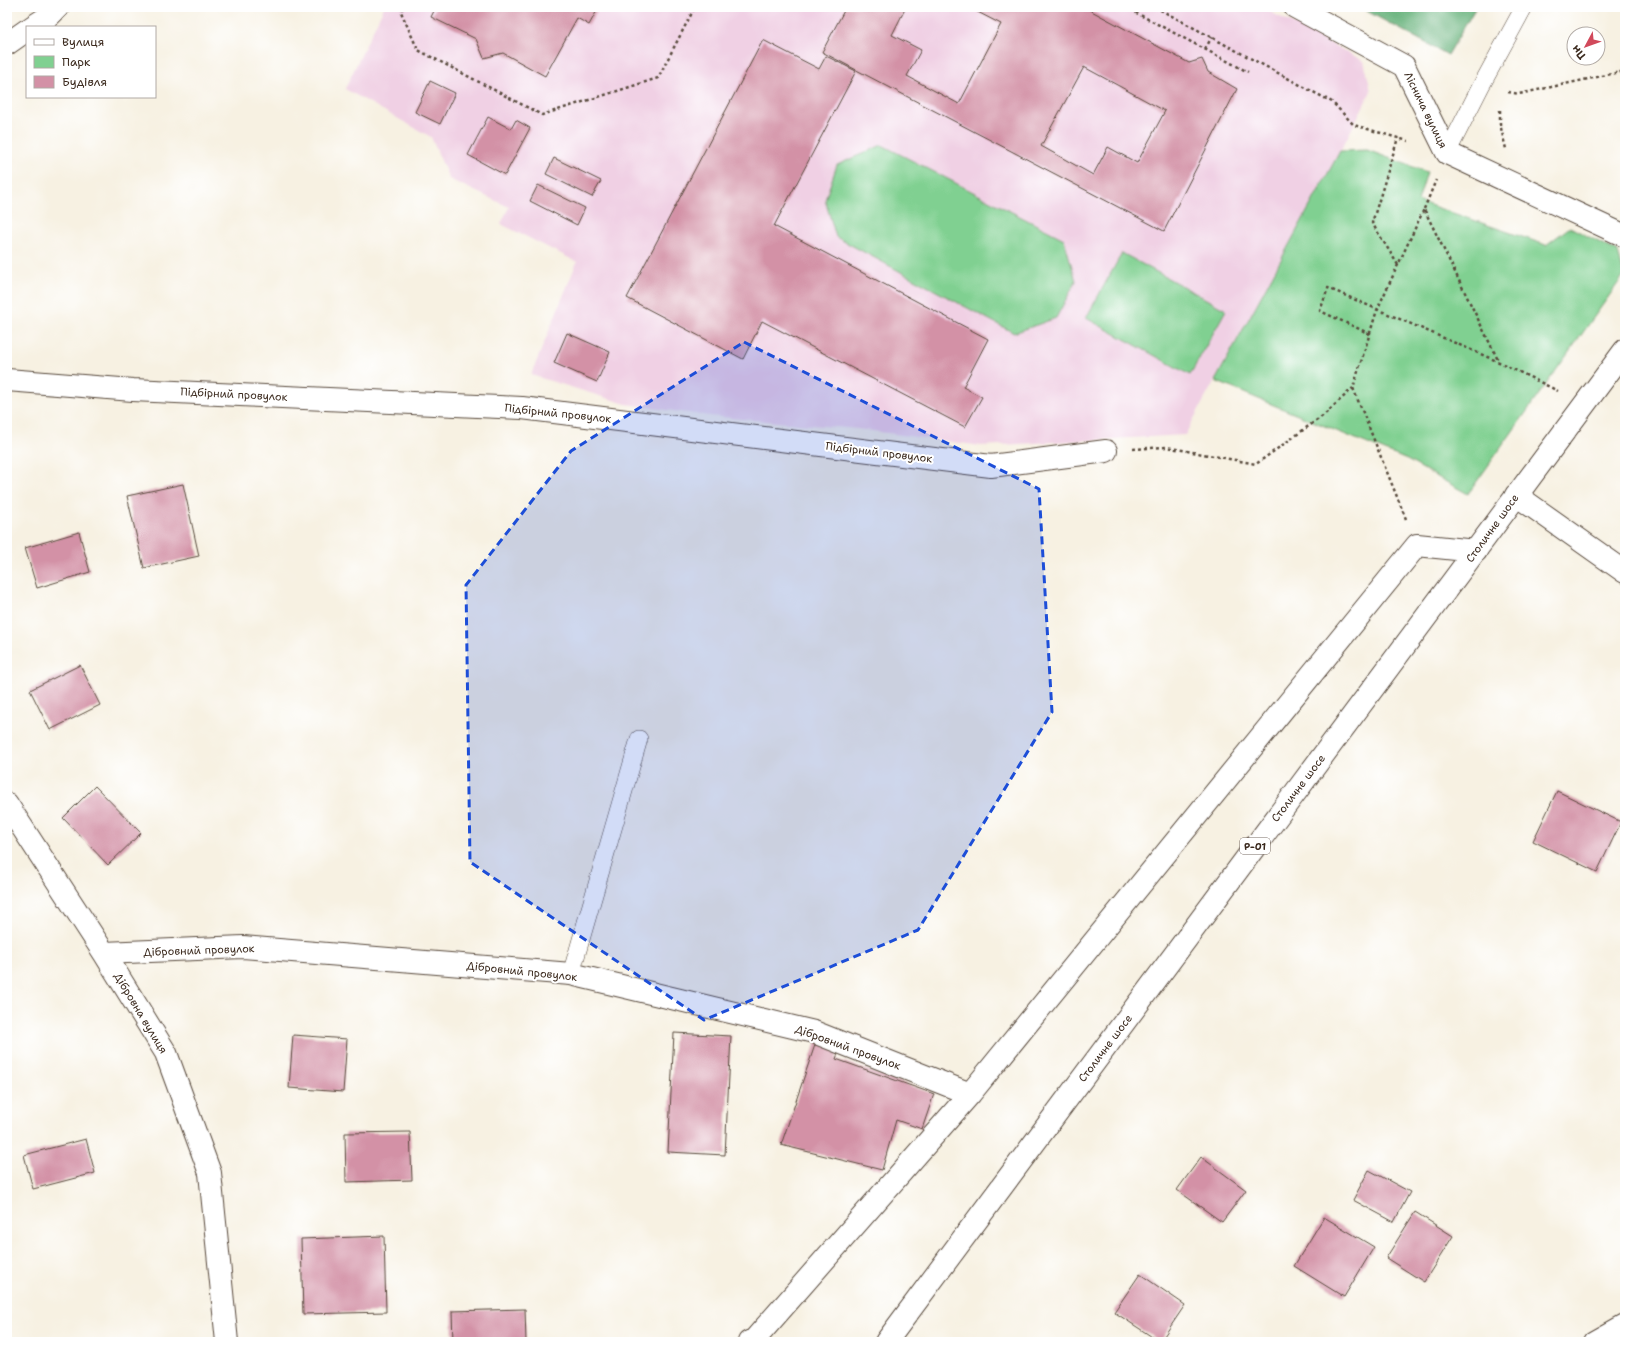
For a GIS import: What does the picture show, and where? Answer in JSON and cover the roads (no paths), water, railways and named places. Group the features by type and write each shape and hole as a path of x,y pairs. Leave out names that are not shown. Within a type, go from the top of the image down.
{"street":[{"path":"34,26 49,16 58,7"},
{"name":"Ліснича вулиця","path":"1295,7 1404,66 1447,153 1625,236"},
{"path":"7,44 26,31"},
{"name":"Столичне шосе","path":"886,1342 1476,551 1583,404 1625,350"},
{"name":"Підбірний провулок","path":"7,380 134,390 522,408 991,466 1106,451"},
{"path":"1516,495 1625,572"},
{"path":"749,1342 755,1339 970,1094 1417,545 1476,551"},
{"name":"Дібровна вулиця","path":"7,804 104,953 166,1053 210,1173 227,1342"},
{"name":"Дібровний провулок","path":"104,953 243,947 571,974 814,1032 970,1094"},
{"path":"1595,1342 1625,1325"}],"lane":[{"path":"1447,153 1524,7"},
{"path":"571,974 639,738"}]}
